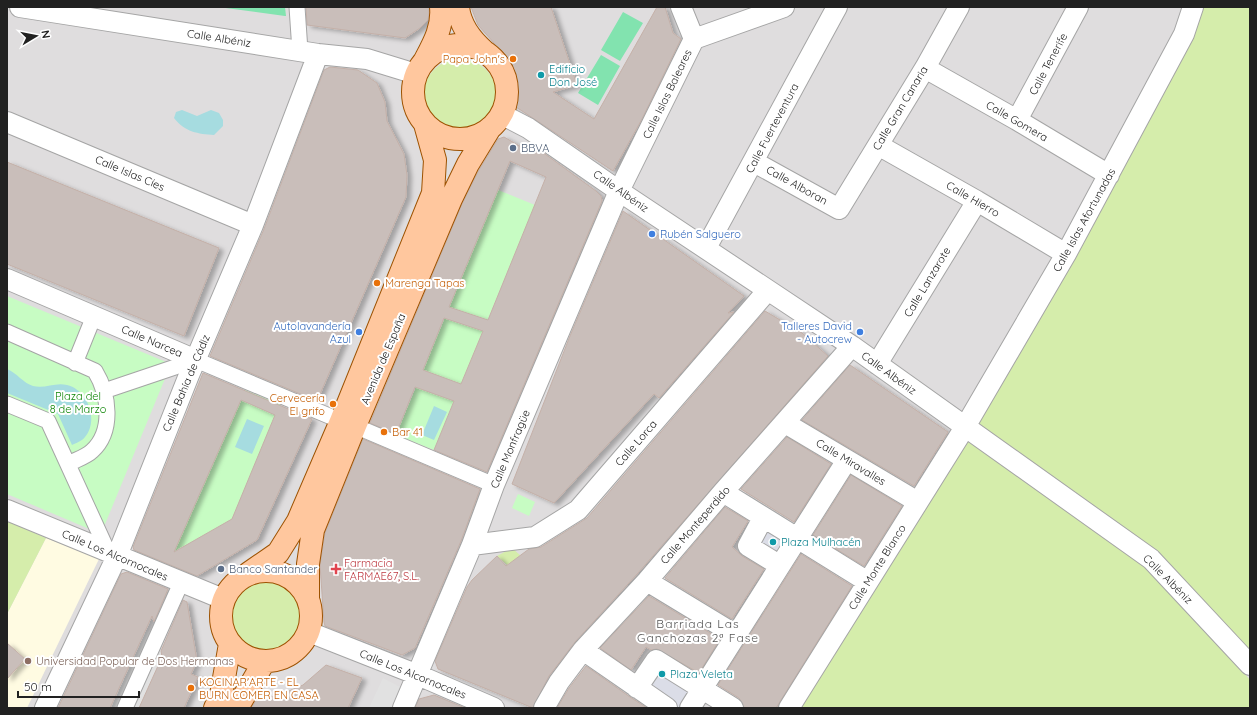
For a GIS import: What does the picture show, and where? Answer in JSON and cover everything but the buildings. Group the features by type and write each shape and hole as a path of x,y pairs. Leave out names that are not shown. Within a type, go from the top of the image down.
{"main road":[{"path":"441,7 442,17 436,41 420,69 413,87 413,100 417,113 425,124 436,133 449,138 464,139 478,136 496,121 506,101 506,87 503,74 496,62 470,40 459,16 458,7"},
{"path":"420,69 434,53 446,47 459,45 473,47 486,53"},
{"name":"Avenida de España","path":"249,573 278,553 294,528 348,423 468,164 496,121"},
{"name":"Avenida de España","path":"308,599 308,564 314,530 348,423 432,193 435,160 425,124"},
{"path":"263,570 277,571 289,577 300,586 308,599 311,614 309,632 300,646 284,658 264,662 245,657 230,644 222,630 220,614 223,599 238,579 249,573 263,570"},
{"path":"215,708 221,695 230,644"},
{"path":"237,708 264,662"}],"street":[{"name":"Calle Albéniz","path":"20,7 309,52 367,59 420,69"},
{"name":"Calle Bahía de Cádiz","path":"45,708 253,225 309,52 297,7"},
{"path":"681,7 694,39"},
{"name":"Calle Islas Baleares","path":"619,191 694,39 784,7"},
{"name":"Calle Fuerteventura","path":"706,248 837,7"},
{"name":"Calle Gran Canaria","path":"839,209 925,68 959,7"},
{"name":"Calle Tenerife","path":"1017,120 1078,7"},
{"name":"Calle Islas Afortunadas","path":"965,427 1066,254 1184,34 1194,7"},
{"name":"Calle Gomera","path":"925,68 1017,120 1109,175"},
{"name":"Calle Albéniz","path":"496,121 528,128 619,191 852,346 1151,559 1250,665"},
{"name":"Calle Islas Cíes","path":"7,122 253,225"},
{"name":"Calle Hierro","path":"878,145 977,201 1066,254"},
{"name":"Calle Alboran","path":"754,162 839,209"},
{"name":"Calle Monfragüe","path":"403,708 472,545 494,485 619,191"},
{"name":"Calle Lanzarote","path":"877,364 977,201"},
{"name":"Calle Narcea","path":"7,279 494,485"},
{"name":"Calle Lorca","path":"472,545 535,537 578,510 768,290"},
{"path":"75,362 94,316"},
{"path":"7,332 95,371 104,391 107,417 105,430 99,444 91,453 68,464"},
{"name":"Calle Monteperdido","path":"544,708 559,682 582,650 647,581 723,492 852,346"},
{"path":"104,391 196,360"},
{"path":"7,404 48,421 112,554"},
{"name":"Calle Miravalles","path":"785,423 918,502"},
{"name":"Calle Monte Blanco","path":"789,708 965,427"},
{"path":"690,708 779,565 799,538 847,460"},
{"path":"723,492 868,582"},
{"name":"Calle Los Alcornocales","path":"7,510 181,583 223,599"},
{"path":"763,518 748,546 779,565"},
{"path":"647,581 736,635"},
{"path":"124,708 181,583"},
{"name":"Calle Los Alcornocales","path":"309,632 418,675 494,708"},
{"path":"582,650 667,708"},
{"path":"637,688 656,660 733,708"}],"shaded area":[{"path":"7,7 1250,7 1250,708 7,708"},
{"name":"Plaza Mulhacén","path":"763,518 799,538 779,565 748,546"},
{"name":"Universidad Popular de Dos Hermanas","path":"46,538 99,559 27,708 7,708 7,614"},
{"path":"146,631 157,636 162,657 139,708 110,708"},
{"name":"Plaza Veleta","path":"656,660 702,689 690,708 667,708 637,688"},
{"path":"383,678 400,687 391,708 369,708"}],"green space":[{"path":"218,7 285,7 286,16 285,16"},
{"path":"1193,7 1250,7 1250,665 1156,566 1250,680 1250,708 789,708 918,502"},
{"path":"623,12 643,23 620,61 601,50"},
{"path":"601,55 620,66 598,105 578,93"},
{"path":"460,59 474,62 486,70 494,82 497,96 494,110 486,122 474,130 460,133 446,130 434,122 426,110 423,96 426,82 434,70 446,62"},
{"path":"498,190 535,205 434,450 396,435"},
{"name":"Plaza del 8 de Marzo","path":"7,296 171,364 101,534 7,494"},
{"path":"245,390 280,404 232,519 174,552"},
{"path":"518,494 535,502 529,516 512,508"},
{"path":"7,521 46,538 7,614"},
{"path":"512,548 564,594 554,606 497,556"},
{"path":"260,581 274,581 281,583 293,591 301,603 303,617 301,631 293,643 281,651 274,653 260,653 253,651 241,643 233,631 231,624 231,610 233,603 241,591 253,583"}],"water":[{"path":"182,110 197,116 211,110 219,113 223,120 223,126 214,135 192,131 178,123 174,118 176,112"},
{"path":"7,369 26,383 33,386 42,387 63,384 74,388 81,393 86,399 91,414 89,430 85,437 81,441 72,445 58,414 7,393"},
{"path":"434,406 447,412 434,440 422,435"},
{"path":"247,419 264,426 252,454 235,447"}],"place":[{"name":"Papa John's","path":"513,59"},
{"name":"Edificio Don José","path":"541,75"},
{"name":"BBVA","path":"513,148"},
{"name":"Rubén Salguero","path":"652,234"},
{"name":"Marenga Tapas","path":"377,283"},
{"name":"Autolavandería Azul","path":"359,332"},
{"name":"Talleres David - Autocrew","path":"860,332"},
{"name":"Cervecería El grifo","path":"333,404"},
{"name":"Bar 41","path":"384,432"},
{"name":"Plaza Mulhacén","path":"773,542"},
{"name":"Banco Santander","path":"221,569"},
{"name":"Farmacia FARMAE67, S.L.","path":"336,569"},
{"name":"Universidad Popular de Dos Hermanas","path":"28,661"},
{"name":"Plaza Veleta","path":"662,674"},
{"name":"KOCINAR'ARTE - EL BURN COMER EN CASA","path":"191,688"}],"district":[{"name":"Barriada Las Ganchozas 2ª Fase","path":"698,630"}]}
